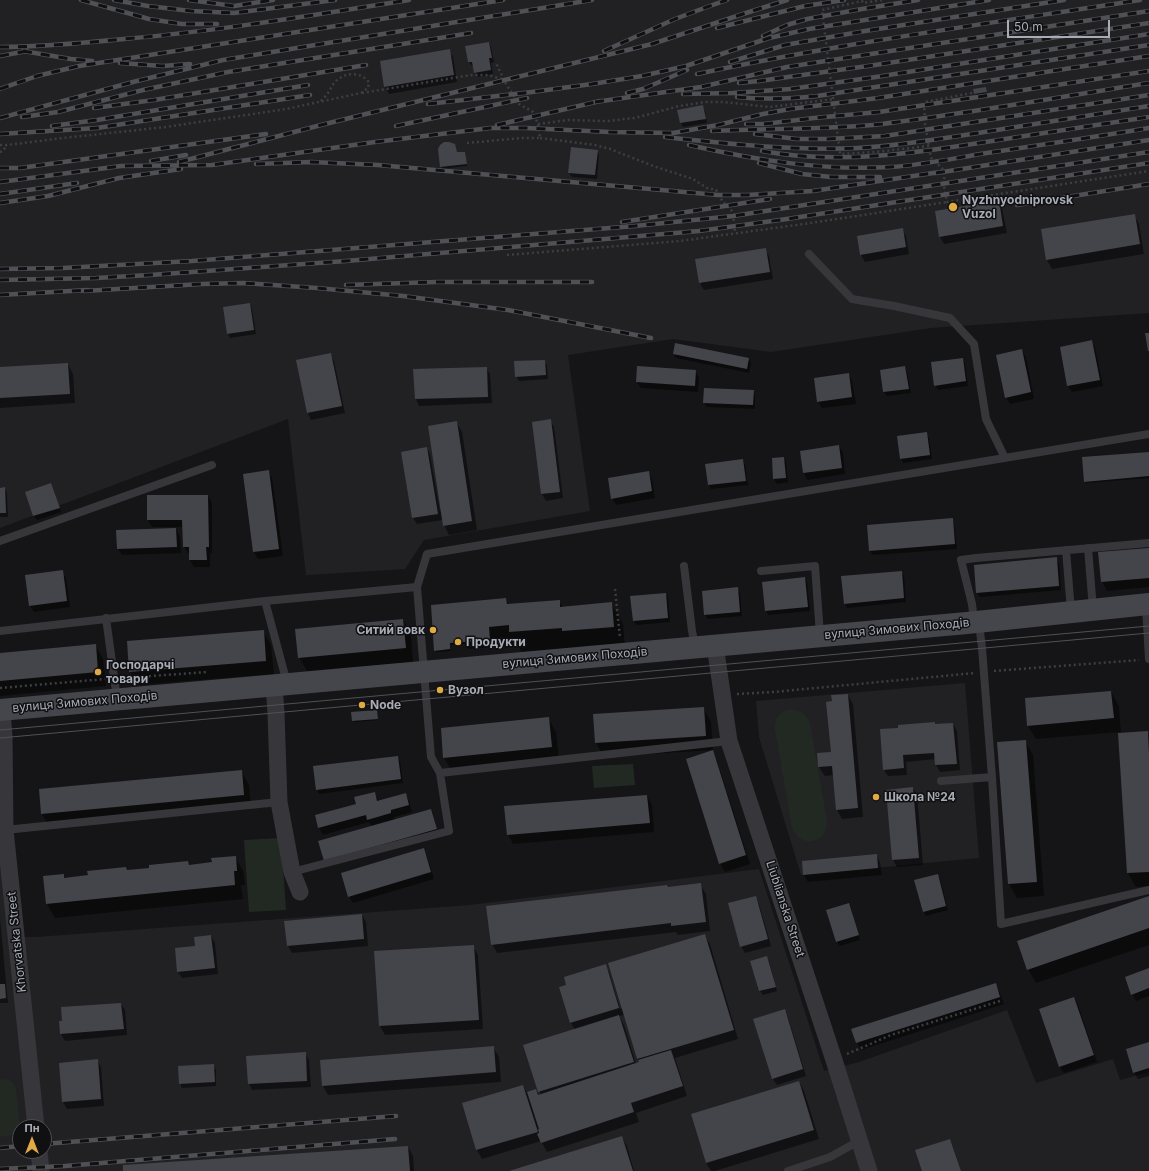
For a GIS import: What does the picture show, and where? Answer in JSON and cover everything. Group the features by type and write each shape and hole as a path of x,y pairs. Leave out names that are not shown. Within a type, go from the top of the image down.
{"main road":[{"name":"вулиця Зимових Походів","path":"1,710 976,622 1147,604"}],"street":[{"name":"Liublianska Street","path":"705,646 722,694 729,741 869,1171"},
{"path":"281,684 276,713 279,802 292,872 300,892"},
{"name":"Khorvatska Street","path":"1,710 4,738 5,830 35,1119"},
{"path":"40,1159 41,1171"}],"lane":[{"path":"810,254 852,299 950,318 974,344 986,419 1005,458"},
{"path":"292,872 449,831 440,773 431,757 417,587 427,554 1149,434"},
{"path":"0,541 212,465"},
{"path":"1149,543 961,560 976,622 984,672 1001,924 1149,890"},
{"path":"1088,548 1094,610"},
{"path":"1066,550 1071,612"},
{"path":"684,566 692,631 705,646"},
{"path":"761,571 815,566 820,636"},
{"path":"0,631 265,601 417,587"},
{"path":"265,601 281,684"},
{"path":"1145,659 1147,604"},
{"path":"106,618 117,699"},
{"path":"440,773 729,741"},
{"path":"941,781 992,777"},
{"path":"5,830 279,802"},
{"path":"788,1171 830,1157 859,1141"}],"path":[{"path":"882,0 863,4 862,1 822,10 840,154 929,146"},
{"path":"496,63 519,104 533,112 538,124 540,138"},
{"path":"320,102 329,92 334,83 341,77 352,74 363,76 369,82 368,88 361,93"},
{"path":"0,145 166,127 286,109 361,93 471,75 490,75 505,80"},
{"path":"947,202 943,181 945,176 942,168 930,158 924,102 972,93"},
{"path":"538,124 568,120 607,121 635,118 679,106 706,102 723,102 770,107 834,99"},
{"path":"467,143 522,138 540,138 595,145 610,149 656,167 693,179 707,188 716,190 723,202 733,212 735,233"},
{"path":"0,152 3,151 7,145"},
{"path":"507,255 680,241 1149,171"},
{"path":"615,589 620,638"},
{"path":"722,694 773,692 984,672 1145,659"},
{"path":"834,1060 891,1034 1000,1001"}],"shaded area":[{"path":"0,0 1149,0 1149,313 931,328 771,352 673,339 568,355 590,511 424,540 405,569 306,575 288,419 0,528"},
{"name":"Школа №24","path":"965,683 979,858 801,875 759,737 756,701"},
{"path":"787,710 801,712 810,724 827,821 826,829 823,835 812,841 801,839 792,827 775,730 777,718 781,713"},
{"path":"633,764 635,785 594,788 592,766"},
{"path":"0,836 9,937 36,937 470,905 759,869 824,1071 859,1062 1007,1010 1036,1083 1113,1059 1120,1080 1149,1072 1149,1171 0,1171"},
{"path":"281,838 286,910 249,912 244,840"},
{"path":"0,1080 9,1080 15,1085 19,1119 12,1119 12,1135 0,1137"}],"building":[{"path":"489,42 492,58 489,58 491,70 474,73 472,62 468,62 465,46"},
{"path":"450,49 454,75 384,87 380,61"},
{"path":"986,87 987,92 974,94 973,89"},
{"path":"703,105 706,119 680,123 677,110"},
{"path":"444,142 455,144 457,152 465,152 467,164 440,167 438,149"},
{"path":"571,147 598,150 595,175 568,173"},
{"path":"999,200 1003,226 939,237 935,211"},
{"path":"1135,214 1140,244 1046,260 1041,229"},
{"path":"903,228 906,247 860,255 857,236"},
{"path":"766,248 770,272 699,283 695,259"},
{"path":"250,303 254,330 227,334 223,307"},
{"path":"1145,333 1149,333 1149,351 1148,351"},
{"path":"1092,340 1100,380 1067,386 1060,347"},
{"path":"675,343 749,358 747,369 673,354"},
{"path":"1022,349 1031,392 1005,398 996,355"},
{"path":"331,353 342,406 307,413 296,360"},
{"path":"963,358 966,381 934,386 931,362"},
{"path":"545,360 546,375 515,377 514,361"},
{"path":"68,363 70,394 0,398 0,367"},
{"path":"637,366 696,370 695,386 636,382"},
{"path":"905,366 909,389 883,392 880,370"},
{"path":"487,367 488,397 415,399 413,369"},
{"path":"849,373 852,397 817,402 814,378"},
{"path":"704,388 754,390 753,405 703,403"},
{"path":"551,419 560,492 541,494 532,422"},
{"path":"457,421 472,521 443,526 428,426"},
{"path":"927,432 930,455 900,459 897,436"},
{"path":"839,445 842,468 803,473 800,451"},
{"path":"427,447 438,514 412,518 401,452"},
{"path":"1149,452 1149,476 1084,482 1082,457"},
{"path":"784,457 786,478 773,479 772,458"},
{"path":"743,459 746,481 708,485 705,464"},
{"path":"269,470 279,549 253,552 243,474"},
{"path":"649,471 652,491 611,499 608,478"},
{"path":"51,483 60,508 33,516 25,492"},
{"path":"5,487 6,513 0,513 0,488"},
{"path":"147,495 208,495 209,547 206,547 207,560 189,560 189,547 183,547 182,520 147,520"},
{"path":"953,518 955,544 869,551 867,525"},
{"path":"176,528 177,547 117,549 116,530"},
{"path":"1149,548 1149,578 1101,582 1098,552"},
{"path":"1057,557 1059,586 976,593 974,565"},
{"path":"63,570 67,601 29,606 25,575"},
{"path":"902,571 904,598 844,604 841,576"},
{"path":"805,577 808,607 765,611 762,582"},
{"path":"738,587 740,612 704,615 702,591"},
{"path":"666,593 668,618 633,621 630,596"},
{"path":"506,598 507,604 560,600 560,607 612,602 614,627 562,631 562,628 509,632 509,625 489,627 490,640 450,643 450,649 434,651 431,605"},
{"path":"403,619 406,648 298,658 295,629"},
{"path":"264,630 266,661 129,672 127,641"},
{"path":"96,644 98,672 0,681 0,653"},
{"path":"1111,691 1114,718 1027,726 1025,698"},
{"path":"848,694 858,808 836,810 832,766 818,767 817,753 831,752 826,702 832,701 831,695"},
{"path":"704,707 706,736 595,743 593,714"},
{"path":"377,710 378,719 352,721 351,712"},
{"path":"549,717 552,747 443,758 441,728"},
{"path":"935,722 935,724 953,723 957,764 935,765 934,753 903,755 904,768 883,770 880,729 898,728 898,725"},
{"path":"1148,731 1149,872 1127,873 1118,733"},
{"path":"1026,740 1037,882 1008,884 997,742"},
{"path":"713,750 746,855 719,864 686,759"},
{"path":"398,756 401,779 316,790 313,766"},
{"path":"242,770 244,795 41,814 39,789"},
{"path":"913,787 919,858 892,860 886,790"},
{"path":"375,792 377,801 406,793 409,805 391,810 391,813 367,820 366,815 318,828 315,815 356,804 354,797"},
{"path":"647,795 650,823 507,835 504,806"},
{"path":"431,809 437,829 324,861 318,841"},
{"path":"424,848 431,872 348,897 341,873"},
{"path":"877,854 878,868 803,875 802,861"},
{"path":"236,856 237,871 234,871 235,885 46,904 43,876 64,874 64,878 88,875 87,871 126,867 127,870 149,868 149,865 188,861 189,865 212,862 211,858"},
{"path":"938,874 946,906 923,912 914,880"},
{"path":"701,883 706,922 671,926 671,923 491,945 486,906 667,885 668,887"},
{"path":"756,896 768,939 740,947 728,903"},
{"path":"1149,896 1149,928 1027,970 1017,941"},
{"path":"849,903 859,935 836,942 826,910"},
{"path":"362,914 364,939 287,946 284,921"},
{"path":"705,934 734,1030 637,1059 608,963"},
{"path":"211,935 215,968 177,972 175,948 195,946 194,937"},
{"path":"474,945 479,1020 379,1026 374,951"},
{"path":"767,956 776,987 759,991 750,961"},
{"path":"606,964 619,1008 570,1023 559,987 566,985 564,977"},
{"path":"1149,968 1149,988 1131,995 1125,977"},
{"path":"996,983 1000,997 856,1043 851,1029"},
{"path":"0,984 5,984 6,998 0,999"},
{"path":"1074,997 1094,1055 1059,1067 1039,1009"},
{"path":"121,1003 124,1029 60,1034 59,1021 62,1021 61,1007"},
{"path":"785,1009 803,1069 772,1079 753,1019"},
{"path":"619,1015 634,1062 538,1092 523,1045"},
{"path":"1149,1042 1149,1068 1133,1073 1126,1049"},
{"path":"494,1046 496,1072 322,1086 320,1060"},
{"path":"671,1050 683,1086 631,1103 634,1112 541,1143 537,1134 539,1133 539,1129 527,1092 536,1089 538,1095"},
{"path":"306,1052 307,1081 248,1084 246,1056"},
{"path":"98,1059 101,1099 62,1102 59,1063"},
{"path":"214,1064 215,1082 179,1084 178,1066"},
{"path":"799,1081 814,1130 706,1163 691,1114"},
{"path":"523,1085 538,1132 476,1150 462,1103"},
{"path":"622,1136 633,1171 509,1171"},
{"path":"950,1139 961,1171 922,1171 915,1150"},
{"path":"408,1146 410,1171 123,1171 123,1165"}],"tram line":[{"path":"0,730 1149,626"},
{"path":"0,738 1149,633"}],"railway":[{"path":"81,0 149,19 182,24 217,24"},
{"path":"114,0 191,11 234,13 335,0"},
{"path":"189,0 234,6 273,0"},
{"path":"0,47 78,43 195,32 409,0"},
{"path":"0,89 37,76 79,66 503,0"},
{"path":"0,118 133,82 223,60 592,0"},
{"path":"604,51 675,19 727,0"},
{"path":"179,162 321,125 652,44 787,0"},
{"path":"717,28 805,6 844,0"},
{"path":"763,36 787,25 807,19 918,0"},
{"path":"428,104 532,92 642,76 686,66 769,38 809,29 989,0"},
{"path":"730,62 785,45 1064,0"},
{"path":"697,74 862,43 1140,0"},
{"path":"595,102 701,87 787,67 1149,11"},
{"path":"739,83 875,65 1149,23"},
{"path":"22,117 58,112 143,90 228,72 471,33"},
{"path":"683,94 733,93 790,89 1149,34"},
{"path":"737,97 777,99 817,96 1149,45"},
{"path":"23,51 92,61"},
{"path":"0,56 27,51"},
{"path":"0,182 121,166 212,165 375,142 490,128 673,133 718,125 790,109 878,98 1149,56"},
{"path":"120,63 162,66 190,64"},
{"path":"94,108 154,100 366,65"},
{"path":"627,93 643,89 687,70"},
{"path":"746,124 764,124 879,112 1149,71"},
{"path":"712,131 840,127 882,124 982,110 1149,83"},
{"path":"52,126 308,85"},
{"path":"0,134 97,128 310,95"},
{"path":"755,134 797,139 885,136 1149,95"},
{"path":"396,126 527,98"},
{"path":"497,125 600,101"},
{"path":"665,137 786,148 858,148 933,140 1149,106"},
{"path":"762,151 820,157 877,156 935,150 1149,117"},
{"path":"689,145 764,160 815,166 866,168 927,163 1149,128"},
{"path":"0,168 20,168 266,134"},
{"path":"936,173 1149,140"},
{"path":"0,269 63,268 192,261 635,226 733,216 1149,152"},
{"path":"151,161 186,155"},
{"path":"256,164 311,162 378,165 718,195 747,195 813,191 940,172"},
{"path":"759,163 802,174 831,177 880,177"},
{"path":"0,280 150,275 346,261 699,231 787,219 1149,163"},
{"path":"0,203 48,196 119,178 181,169"},
{"path":"0,194 77,183"},
{"path":"1017,205 1149,184"},
{"path":"622,222 770,199"},
{"path":"346,285 436,282 592,282"},
{"path":"84,291 243,283 317,288 403,296 508,310 651,338"},
{"path":"0,295 88,290"},
{"path":"52,1143 396,1116"},
{"path":"0,1169 65,1166 395,1139"},
{"path":"0,1148 12,1147"}],"place":[{"name":"Nyzhnyodniprovsk Vuzol","path":"953,207"},
{"name":"Ситий вовк","path":"433,630"},
{"name":"Продукти","path":"458,642"},
{"name":"Господарчі товари","path":"98,672"},
{"name":"Вузол","path":"440,690"},
{"name":"Node","path":"362,705"},
{"name":"Школа №24","path":"876,797"}]}
